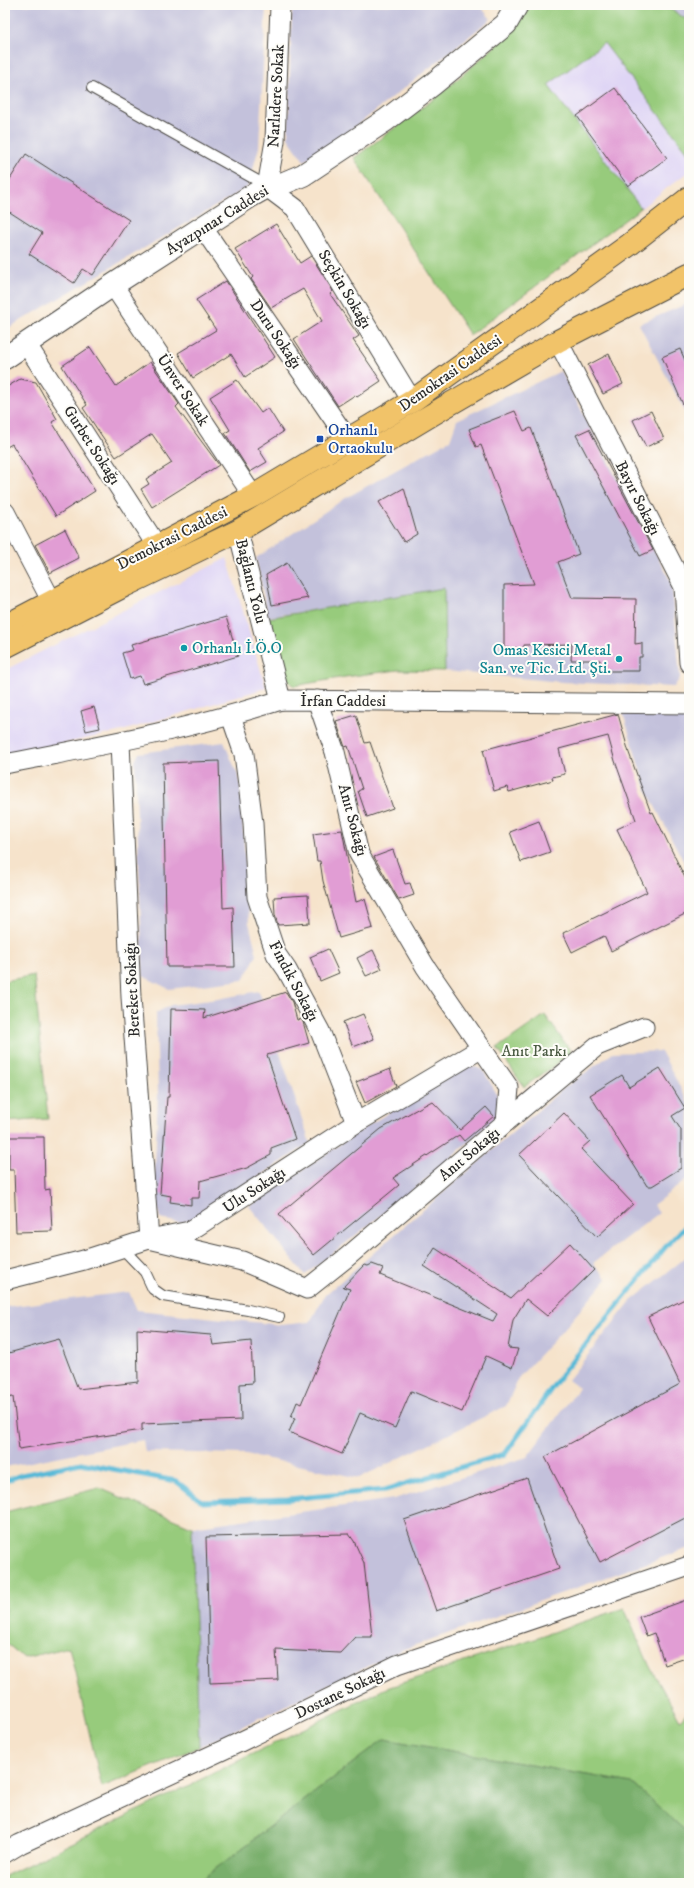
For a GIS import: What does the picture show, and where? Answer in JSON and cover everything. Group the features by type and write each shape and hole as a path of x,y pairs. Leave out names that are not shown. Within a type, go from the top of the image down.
{"main road":[{"name":"Demokrasi Caddesi","path":"5,626 51,600 253,496 412,401 689,198"},
{"path":"661,220 689,205"},
{"name":"Demokrasi Caddesi","path":"5,647 238,530 443,408 558,342 688,275"}],"street":[{"name":"Narlıdere Sokak","path":"267,187 275,141 280,5"},
{"name":"Ayazpınar Caddesi","path":"5,358 27,345 113,285 251,196 267,187 303,176 386,120 432,85 506,24 518,5"},
{"name":"Seçkin Sokağı","path":"267,187 295,208 412,401"},
{"name":"Duru Sokağı","path":"203,228 348,440"},
{"name":"Ünver Sokak","path":"113,285 253,496"},
{"name":"Bayır Sokağı","path":"558,342 682,571 689,663"},
{"name":"Gurbet Sokağı","path":"27,345 157,546"},
{"path":"5,512 51,600"},
{"name":"Bağlantı Yolu","path":"238,530 281,700"},
{"name":"İrfan Caddesi","path":"5,764 120,742 231,716 281,700 689,704"},
{"name":"Anıt Sokağı","path":"149,1239 242,1261 307,1289 346,1258 506,1122 509,1088 425,966 359,854 335,752 317,700"},
{"name":"Fındık Sokağı","path":"231,716 244,754 253,823 257,898 276,954 287,970 320,1031 356,1123"},
{"name":"Bereket Sokağı","path":"120,742 131,997 149,1239"},
{"path":"506,1122 597,1046 644,1027"},
{"name":"Ulu Sokağı","path":"5,1280 84,1260 149,1239 190,1231 356,1123 482,1048"},
{"name":"Dostane Sokağı","path":"5,1853 20,1844 238,1743 397,1666 689,1566"}],"lane":[{"path":"92,88 267,187"},
{"path":"122,1248 144,1272 153,1289 163,1296 248,1310 279,1317"}],"shaded area":[{"path":"5,5 266,5 259,147 248,187 5,330"},
{"path":"292,5 479,5 491,19 331,146 304,161 288,138"},
{"path":"664,5 689,5 689,21"},
{"path":"604,43 689,154 689,171 641,208 548,85"},
{"path":"689,303 689,419 639,324"},
{"path":"561,371 672,584 680,678 674,687 562,682 445,671 444,589 268,617 256,558 344,499 450,440 457,420"},
{"path":"227,558 266,688 122,731 5,756 5,670"},
{"path":"623,713 689,714 689,872 646,789"},
{"path":"224,742 240,780 249,923 257,955 243,980 169,989 143,976 135,761 139,753"},
{"path":"259,991 310,1143 198,1217 181,1223 160,1219 154,1189 158,1093 156,1013 171,1005 218,999"},
{"path":"661,1051 689,1104 689,1178 653,1205 659,1213 593,1263 607,1279 562,1331 519,1377 506,1406 359,1478 246,1454 145,1452 143,1440 5,1467 5,1350 11,1348 5,1321 5,1307 129,1292 137,1310 282,1325 310,1322 325,1295 564,1088 613,1053"},
{"path":"467,1064 483,1070 499,1098 497,1117 416,1188 305,1275 249,1206 364,1128"},
{"path":"689,1255 689,1548 404,1649 199,1747 192,1527 394,1499 527,1457 579,1388 568,1380 631,1301"}],"green space":[{"path":"530,5 664,5 689,21 689,154 604,43 548,85 641,208 470,335 354,158 438,96 514,30"},
{"path":"444,588 445,671 398,670 294,686 285,678 268,618"},
{"path":"34,975 48,1119 5,1122 5,981"},
{"name":"Anıt Parkı","path":"545,1015 572,1053 524,1087 497,1048"},
{"path":"99,1488 192,1527 199,1747 102,1787 69,1647 24,1658 5,1642 5,1512"},
{"path":"624,1608 650,1667 680,1720 689,1710 689,1834 632,1783 384,1739 197,1883 5,1883 5,1876 384,1689"},
{"path":"384,1739 632,1783 689,1834 689,1883 197,1883"}],"building":[{"path":"615,88 667,158 628,186 577,116"},
{"path":"26,154 129,220 93,275 83,269 74,283 29,254 42,233 5,209 5,187"},
{"path":"276,224 300,263 311,256 333,291 330,294 359,336 353,340 381,381 357,397 355,395 338,406 294,339 322,321 303,289 271,308 251,279 253,277 235,249"},
{"path":"226,281 275,357 245,377 231,354 193,378 178,353 216,330 196,300"},
{"path":"90,347 116,386 150,362 179,404 176,407 219,465 152,507 141,489 149,484 146,479 172,463 152,434 116,457 83,408 87,405 62,366"},
{"path":"680,349 689,369 689,418 662,357"},
{"path":"609,354 623,384 603,394 588,365"},
{"path":"20,379 36,382 57,419 52,422 95,491 56,516 12,444 5,448 5,388"},
{"path":"237,380 261,413 268,408 283,432 258,448 267,462 250,472 225,433 230,430 210,397"},
{"path":"515,411 524,431 531,428 579,554 558,562 572,598 636,599 635,644 642,643 642,657 639,657 639,671 600,671 600,660 571,660 572,644 524,645 524,648 504,648 504,585 534,584 481,445 476,447 469,429"},
{"path":"651,411 664,439 646,447 633,420"},
{"path":"589,429 653,550 640,556 576,435"},
{"path":"404,488 417,534 404,542 379,502"},
{"path":"65,529 79,558 50,573 35,545"},
{"path":"287,563 308,598 272,605 266,575"},
{"name":"Orhanlı İ.Ö.O","path":"226,617 238,656 143,684 140,676 130,679 122,653 133,650 131,645"},
{"path":"94,707 100,728 86,731 81,711"},
{"path":"618,714 629,753 651,813 653,812 689,886 689,912 611,951 604,936 572,952 563,933 647,892 617,829 636,820 615,761 608,736 559,749 565,774 552,777 553,780 509,792 507,787 494,791 483,750"},
{"path":"356,715 365,743 370,742 393,808 367,817 358,791 362,789 348,746 345,747 336,721"},
{"path":"219,761 223,908 233,907 235,967 167,967 163,763"},
{"path":"539,821 550,852 521,862 510,832"},
{"path":"342,830 356,902 365,899 373,928 339,938 323,881 320,861 317,861 313,834"},
{"path":"393,850 405,884 410,883 414,895 399,900 374,857"},
{"path":"308,895 310,923 278,925 275,915 274,897"},
{"path":"328,949 339,973 320,981 310,957"},
{"path":"373,950 382,969 366,976 357,958"},
{"path":"286,992 292,1002 297,1020 301,1019 303,1022 309,1043 267,1055 295,1139 271,1148 271,1155 247,1168 200,1181 199,1198 191,1198 191,1205 170,1202 171,1196 160,1194 167,1097 169,1097 171,1009 205,1010 204,1018"},
{"path":"363,1014 374,1039 353,1047 343,1022"},
{"path":"660,1068 685,1108 672,1116 681,1130 681,1168 652,1186 647,1186 590,1095 622,1075 629,1087"},
{"path":"390,1069 396,1086 365,1103 356,1082"},
{"path":"432,1101 460,1130 486,1107 494,1116 464,1141 459,1135 393,1178 399,1185 314,1255 279,1214 381,1129"},
{"path":"564,1113 590,1141 581,1149 633,1204 597,1237 519,1155"},
{"path":"9,1137 44,1137 45,1190 50,1189 52,1231 16,1232 14,1170 9,1170"},
{"path":"570,1243 594,1270 547,1316 526,1299 513,1320 508,1348 518,1349 512,1368 486,1356 462,1412 411,1391 395,1428 360,1413 342,1454 289,1432 295,1418 291,1417 297,1402 301,1404 350,1289 343,1287 364,1265 368,1266 372,1264 383,1268 380,1275 493,1321 497,1314 424,1266 435,1248 511,1298"},
{"path":"689,1297 689,1516 600,1562 545,1457 680,1384 648,1317"},
{"path":"137,1329 211,1335 213,1345 251,1341 253,1383 240,1384 241,1420 142,1424 142,1430 19,1449 13,1397 5,1398 5,1354 59,1339 78,1389 138,1382"},
{"path":"527,1478 559,1569 436,1611 404,1520"},
{"path":"349,1534 354,1541 364,1563 372,1637 355,1637 340,1653 276,1650 278,1680 210,1683 206,1537"},
{"path":"689,1599 689,1657 665,1665 654,1633 646,1636 639,1617"}],"waterway":[{"path":"5,1481 21,1475 81,1463 176,1481 203,1502 288,1499 385,1490 505,1454 564,1371 668,1244 689,1223"}],"place":[{"name":"Orhanlı Ortaokulu","path":"320,439"},
{"name":"Orhanlı İ.Ö.O","path":"184,648"},
{"name":"Omas Kesici Metal San. ve Tic. Ltd. Şti.","path":"619,659"}]}
